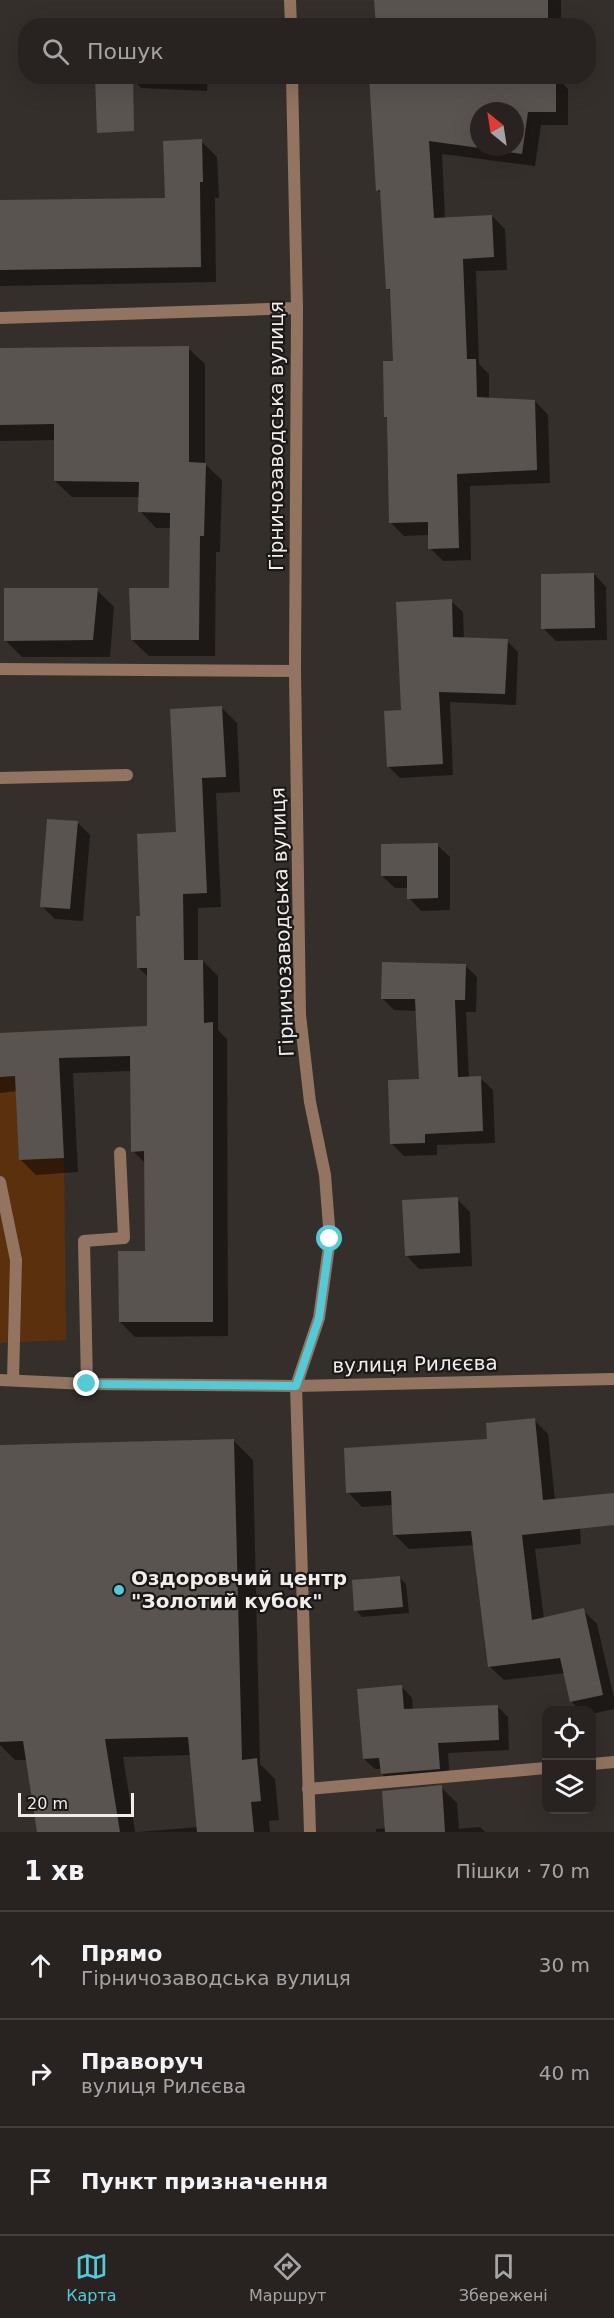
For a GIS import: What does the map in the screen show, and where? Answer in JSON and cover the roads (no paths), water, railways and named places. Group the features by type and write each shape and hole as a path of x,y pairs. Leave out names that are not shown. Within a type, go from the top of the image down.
{"street":[{"path":"290,0 291,18"},
{"name":"Гірничозаводська вулиця","path":"292,84 297,308 295,671 300,1015 310,1102 325,1175 330,1239 319,1318 296,1386 310,1832"},
{"path":"0,318 297,308"},
{"path":"0,669 295,671"},
{"path":"0,778 127,775"},
{"path":"87,1384 84,1241 124,1238 120,1153"},
{"path":"0,1182 16,1260 6,1380"},
{"name":"вулиця Рилєєва","path":"6,1380 87,1384 296,1386 614,1379"},
{"path":"596,1764 614,1762"},
{"path":"308,1789 542,1768"}],"place":[{"name":"Оздоровчий центр \"Золотий кубок\"","path":"119,1590"}]}
